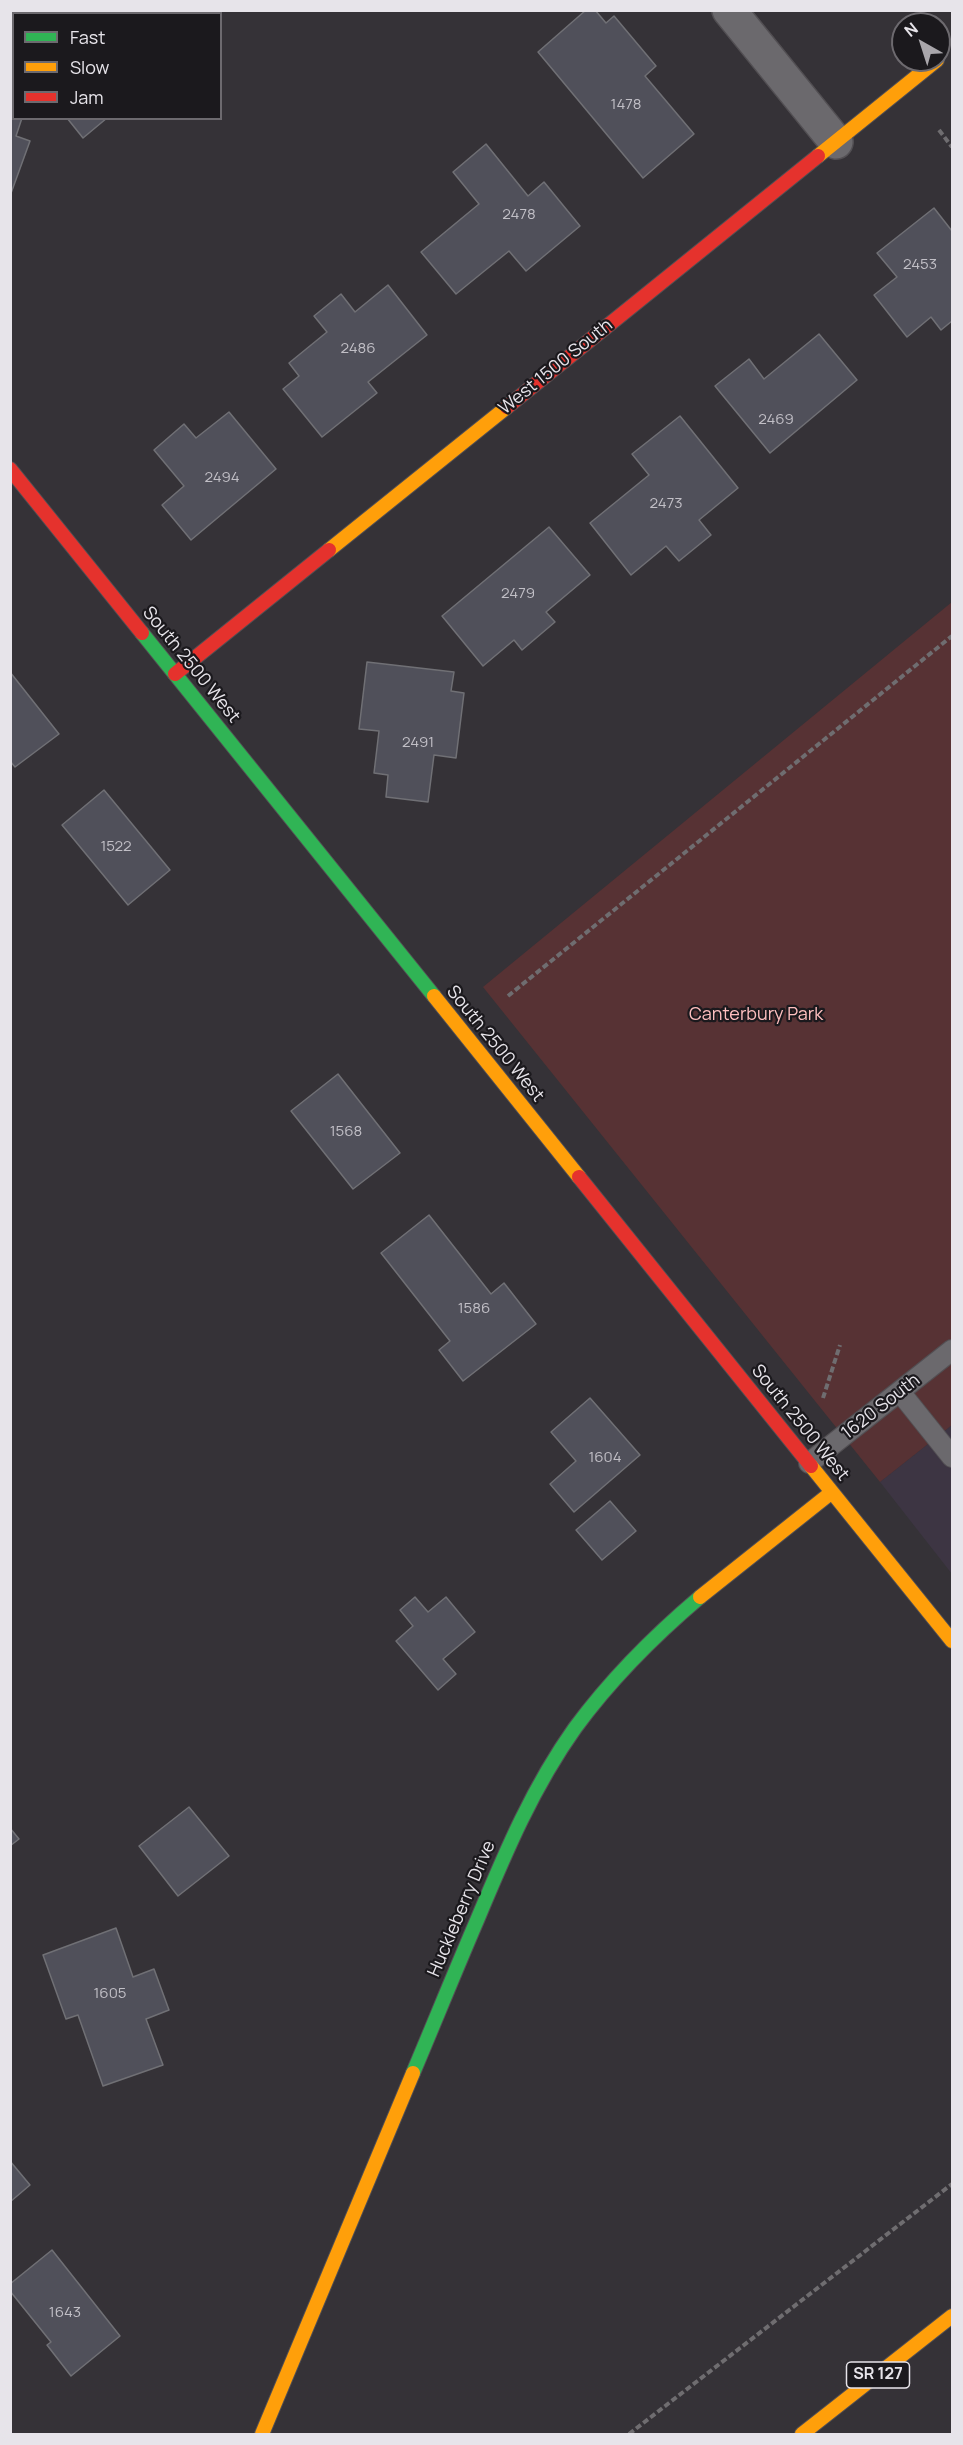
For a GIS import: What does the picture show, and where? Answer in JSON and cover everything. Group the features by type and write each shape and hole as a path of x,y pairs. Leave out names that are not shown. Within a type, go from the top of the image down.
{"street":[{"path":"729,10 836,142"},
{"name":"West 1500 South","path":"175,674 922,72"},
{"name":"South 2500 West","path":"10,469 952,1641"},
{"name":"Huckleberry Drive","path":"262,2434 513,1834 540,1783 588,1710 621,1671 657,1636 832,1492"},
{"name":"SR 127","path":"802,2434 952,2316"}],"lane":[{"name":"1620 South","path":"809,1463 952,1350"},
{"path":"900,1392 952,1458"}],"path":[{"path":"939,130 952,147"},
{"path":"508,996 952,636"},
{"path":"823,1398 840,1345"},
{"path":"629,2434 952,2184"}],"shaded area":[{"path":"952,1425 952,1574 880,1482"}],"green space":[{"name":"Canterbury Park","path":"952,602 952,1425 880,1482 483,987"}],"building":[{"path":"110,10 172,10 173,12 108,12"},
{"path":"586,10 595,10 606,23 614,16 656,66 645,76 694,134 643,178 538,52"},
{"path":"10,113 12,120 21,120 16,136 30,141 10,196"},
{"path":"69,120 105,120 83,138"},
{"path":"486,144 528,196 544,182 580,226 526,271 509,251 456,294 421,252 479,204 453,172"},
{"path":"934,208 952,231 952,321 941,330 931,317 907,337 874,295 897,277 877,253"},
{"path":"388,285 427,335 368,382 377,393 322,437 283,389 299,376 289,363 327,332 314,316 341,294 355,312"},
{"path":"819,334 857,380 770,453 715,386 749,359 764,379"},
{"path":"229,412 276,469 191,540 162,505 184,486 154,450 184,424 196,438"},
{"path":"680,416 738,488 699,520 711,535 679,561 666,546 631,575 590,523 649,475 632,454"},
{"path":"549,527 590,575 546,612 555,622 522,650 514,640 483,666 442,616"},
{"path":"367,662 454,672 451,691 464,693 456,758 434,755 428,802 386,797 388,775 374,773 379,731 359,729"},
{"path":"10,672 59,734 15,767 10,761"},
{"path":"104,790 170,870 128,905 62,825"},
{"path":"338,1074 400,1153 353,1189 291,1111"},
{"path":"429,1215 491,1294 504,1283 536,1324 463,1381 439,1350 450,1341 381,1253"},
{"path":"590,1398 640,1455 574,1512 550,1484 576,1461 551,1432"},
{"path":"610,1501 636,1531 602,1560 576,1530"},
{"path":"415,1597 428,1612 446,1597 475,1632 443,1659 456,1674 438,1690 396,1641 413,1626 400,1610"},
{"path":"189,1807 229,1856 178,1896 139,1846"},
{"path":"10,1828 19,1839 10,1846"},
{"path":"116,1928 133,1977 154,1969 169,2010 146,2019 163,2065 103,2086 78,2015 66,2019 43,1955"},
{"path":"10,2161 30,2185 10,2202"},
{"path":"52,2250 120,2336 71,2376 47,2345 51,2342 10,2291 10,2284"}],"traffic: fast":[{"path":"142,633 434,996"},
{"path":"413,2073 499,1868 546,1773 575,1728 603,1692 666,1627 700,1597"}],"traffic: slow":[{"path":"818,156 922,72"},
{"path":"329,550 507,407"},
{"path":"434,996 579,1177"},
{"path":"811,1466 952,1641"},
{"path":"700,1597 832,1492"},
{"path":"262,2434 413,2073"},
{"path":"802,2434 952,2316"}],"traffic: jam":[{"path":"507,407 818,156"},
{"path":"10,469 142,633"},
{"path":"175,674 329,550"},
{"path":"579,1177 811,1466"}]}
